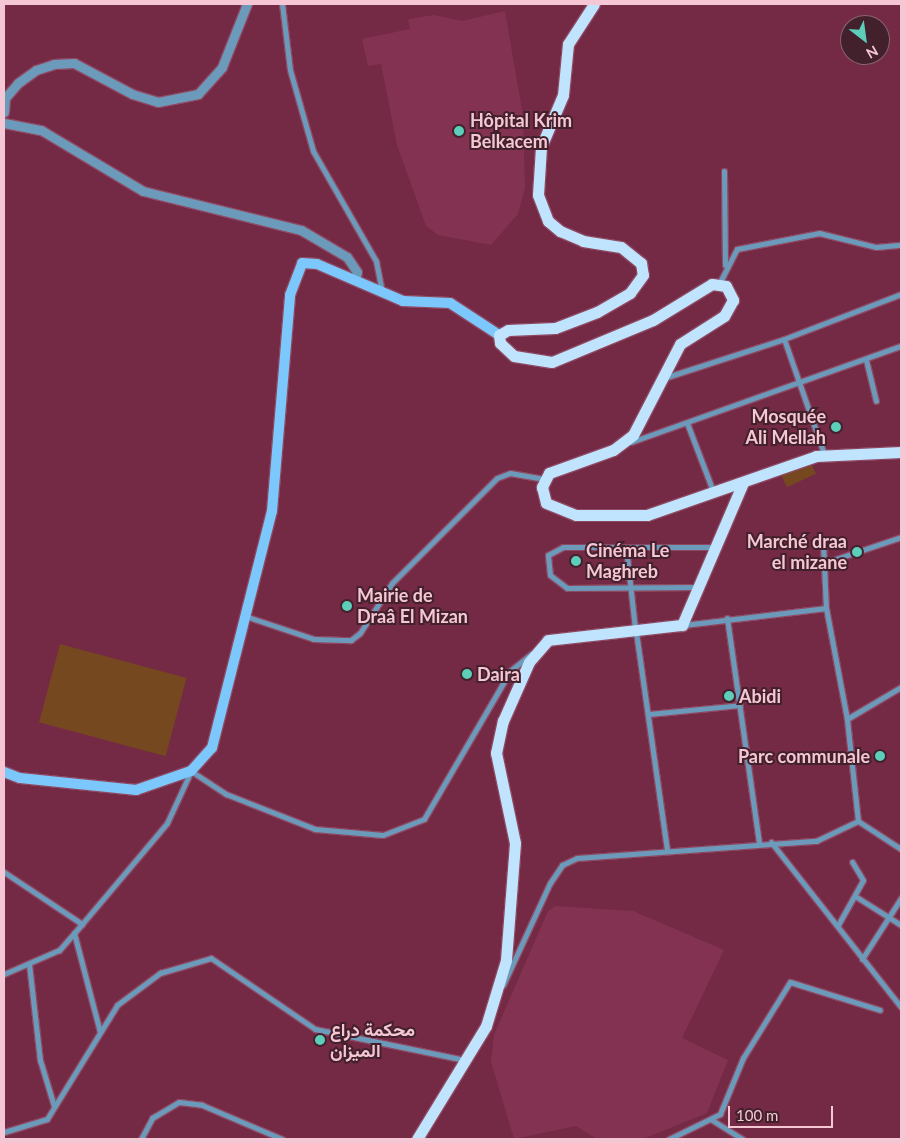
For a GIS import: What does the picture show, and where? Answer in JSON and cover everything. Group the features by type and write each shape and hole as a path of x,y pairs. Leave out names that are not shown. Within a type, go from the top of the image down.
{"main road":[{"path":"500,335 508,330 555,328 597,312 630,293 643,275 641,264 621,247 583,241 560,231 548,220 538,195 541,147 563,95 568,44 594,4"},
{"path":"4,772 20,778 136,790 191,771 214,743 244,616 272,512 295,273 302,263 310,262 403,301 450,303 500,335 505,350 514,356 552,362 653,320 720,282 732,293 730,309 680,344 644,420 623,444 559,467 544,478 546,503 576,515 647,515 714,494 824,454 901,452"},
{"path":"417,1139 464,1060 495,1001 511,925 515,843 498,770 498,738 535,651 548,640 682,625 742,483"},
{"path":"408,1139 464,1060"}],"street":[{"path":"4,112 5,98 18,83 36,70 54,64 74,64 132,94 158,102 198,94 222,67 247,4"},
{"path":"282,4 290,70 313,151 376,261 382,292"},
{"path":"4,122 55,137 143,191 301,230 346,257 357,272 355,280"},
{"path":"720,282 725,265 724,171"},
{"path":"725,265 737,249 819,233 876,247 901,245"},
{"path":"663,378 784,339 901,294"},
{"path":"784,339 824,454"},
{"path":"623,444 688,423 901,346"},
{"path":"866,360 876,401"},
{"path":"688,423 714,494"},
{"path":"244,616 314,639 351,640 392,583 497,478 510,473 544,478"},
{"path":"824,563 901,536"},
{"path":"823,543 826,608 847,719 858,821"},
{"path":"626,547 667,850"},
{"path":"698,587 630,586 567,588 550,575 548,555 563,548 716,547"},
{"path":"682,625 727,618 826,608"},
{"path":"727,618 759,842"},
{"path":"4,974 59,950 166,822 191,771 226,794 315,830 383,835 407,829 424,819 437,802 510,671 535,651"},
{"path":"847,719 901,687"},
{"path":"648,714 740,705"},
{"path":"495,1001 519,957 550,883 562,865 577,858 759,842 816,841 858,821"},
{"path":"858,821 901,849"},
{"path":"771,842 901,1007"},
{"path":"838,925 863,880 852,862"},
{"path":"4,872 82,924"},
{"path":"855,896 901,925"},
{"path":"862,959 901,898"},
{"path":"74,933 100,1032"},
{"path":"4,1132 46,1119 117,1005 160,973 211,958 315,1029 464,1060"},
{"path":"29,964 40,1060 54,1106"},
{"path":"669,1139 712,1120 720,1114 743,1058 787,984 793,981 880,1010"},
{"path":"896,999 901,994"},
{"path":"141,1139 152,1118 179,1102 202,1104 282,1139"},
{"path":"712,1120 743,1139"}],"shaded area":[{"name":"Hôpital Krim Belkacem","path":"505,11 523,116 525,188 518,214 491,245 438,235 426,226 397,145 381,64 368,66 362,39 410,29 408,19 434,15 462,21"},
{"path":"810,461 816,474 787,487 781,475"},
{"path":"60,644 187,678 166,756 39,722"},
{"path":"555,906 633,911 724,950 682,1038 728,1060 707,1113 643,1139 597,1139 576,1126 514,1139 491,1062 494,1035 548,911"}],"place":[{"name":"Hôpital Krim Belkacem","path":"459,131"},
{"name":"Mosquée Ali Mellah","path":"836,427"},
{"name":"Marché draa el mizane","path":"857,552"},
{"name":"Cinéma Le Maghreb","path":"576,561"},
{"name":"Mairie de Draâ El Mizan","path":"347,606"},
{"name":"Daira","path":"467,674"},
{"name":"Abidi","path":"729,696"},
{"name":"Parc communale","path":"880,756"},
{"name":"محكمة دراع الميزان","path":"320,1040"}]}
